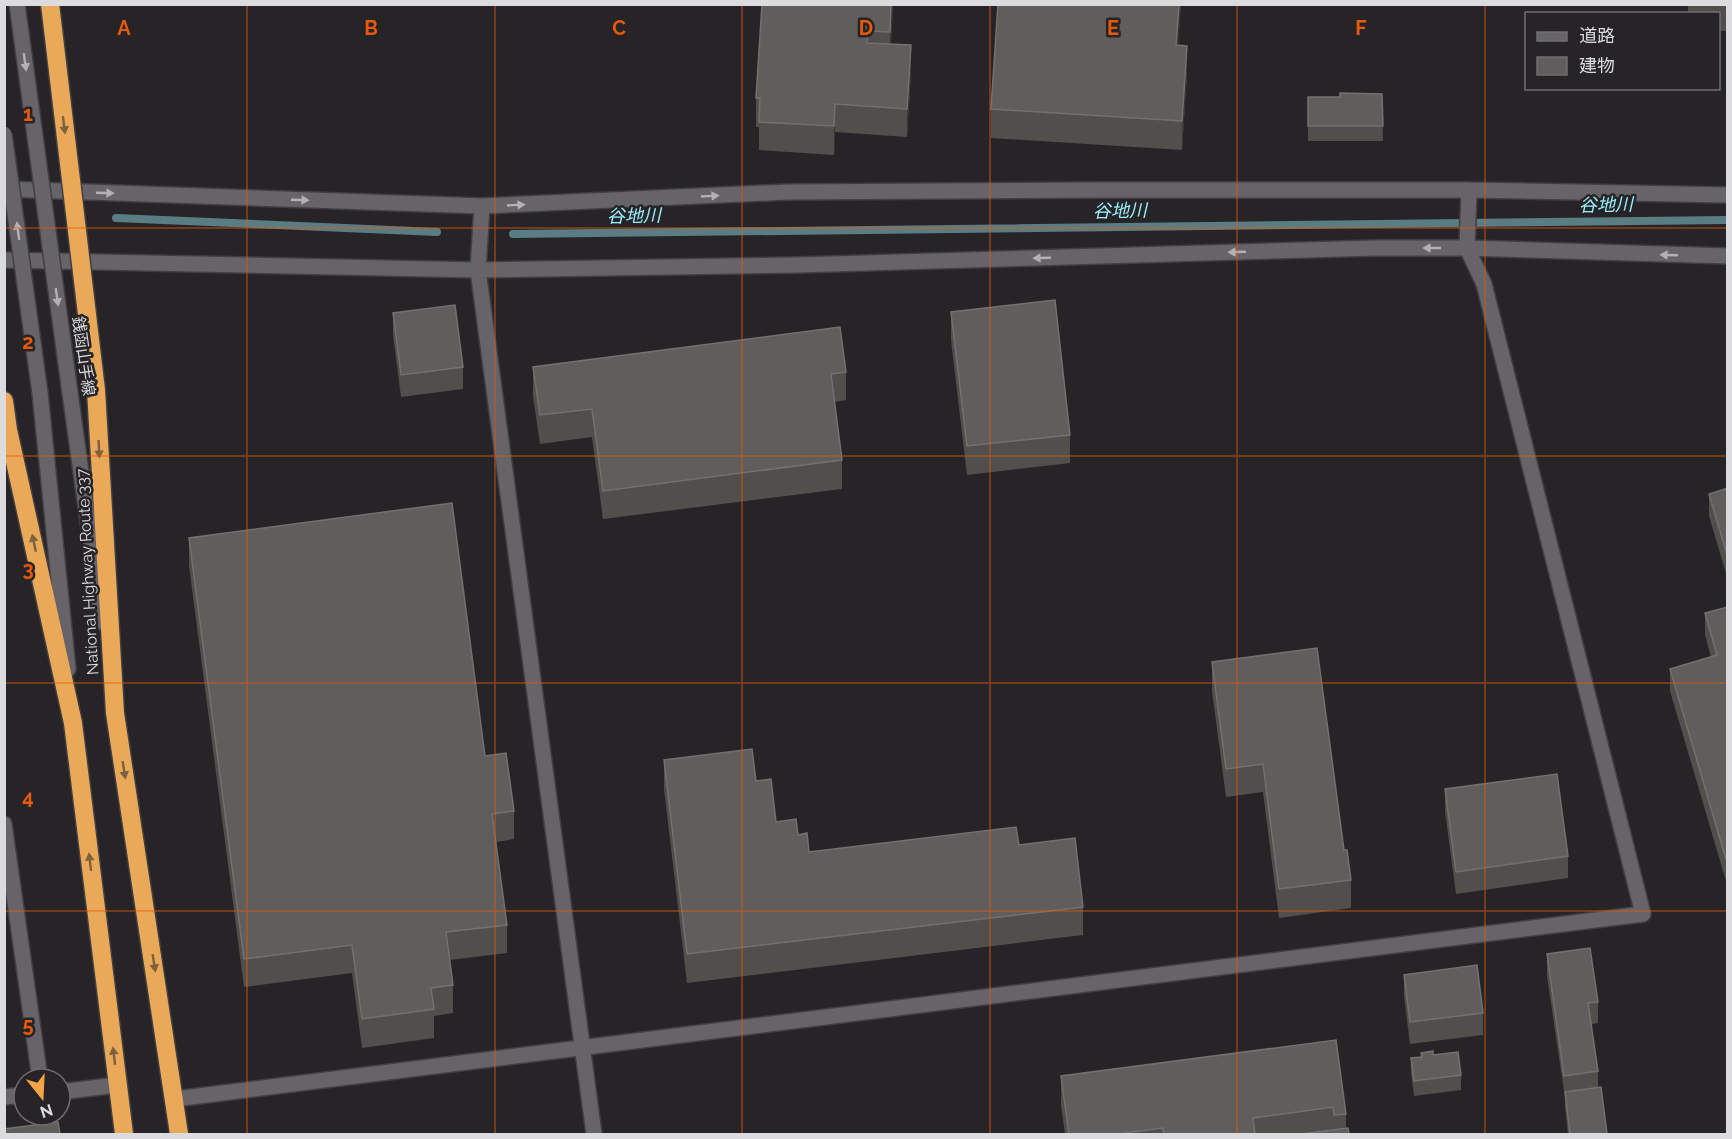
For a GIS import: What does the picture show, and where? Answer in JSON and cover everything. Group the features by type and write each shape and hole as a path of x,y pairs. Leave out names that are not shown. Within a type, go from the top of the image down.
{"highway":[{"name":"National Highway Route 337","path":"50,4 96,390 115,712 179,1134"},
{"name":"National Highway Route 337","path":"4,401 73,723 124,1134"}],"street":[{"name":"銭函山手線","path":"17,4 115,712"},
{"path":"4,134 40,393 73,723"},
{"path":"4,189 482,206 788,192 1086,190 1469,195 1728,195"},
{"path":"175,1099 1643,914 1484,284 1467,244 1469,195"},
{"path":"482,206 478,270 594,1134"},
{"path":"4,260 478,270 797,265 1467,244 1728,256"},
{"path":"4,824 38,1067"},
{"path":"72,1091 117,1085"}],"building":[{"path":"762,4 891,4 890,32 868,31 867,43 911,45 907,109 835,104 834,126 759,122 760,98 756,98"},
{"path":"998,4 1179,4 1176,45 1187,46 1182,121 991,109"},
{"path":"1340,93 1382,94 1383,126 1308,126 1308,97 1340,97"},
{"path":"1055,300 1070,435 967,446 951,312"},
{"path":"455,305 463,367 401,375 393,313"},
{"path":"840,327 846,372 831,374 842,460 603,491 592,409 540,415 533,367"},
{"path":"1728,488 1728,558 1709,494"},
{"path":"452,503 485,756 506,753 514,811 492,814 507,925 446,932 453,985 431,988 434,1009 362,1019 352,945 244,959 189,538"},
{"path":"1728,607 1728,866 1670,669 1717,655 1705,613"},
{"path":"1317,648 1344,850 1347,850 1351,880 1279,889 1263,764 1226,769 1212,662"},
{"path":"752,749 756,781 771,779 776,822 796,819 798,835 807,833 809,852 1016,827 1019,845 1075,838 1083,907 687,954 664,760"},
{"path":"1557,774 1568,856 1456,872 1445,789"},
{"path":"1590,948 1598,1002 1588,1003 1598,1071 1564,1076 1547,954"},
{"path":"1477,965 1483,1013 1410,1022 1404,975"},
{"path":"1336,1040 1346,1114 1334,1115 1333,1107 1253,1118 1255,1134 1164,1134 1163,1128 1117,1134 1069,1134 1061,1076"},
{"path":"1433,1051 1433,1055 1458,1052 1461,1075 1414,1081 1411,1058 1422,1057 1421,1053"},
{"path":"1601,1087 1607,1134 1570,1134 1565,1092"},
{"path":"59,1127 60,1134 4,1134 4,1129"},
{"path":"1348,1128 1349,1134 1301,1134"}],"waterway":[{"name":"谷地川","path":"116,218 437,232"},
{"name":"谷地川","path":"513,234 1728,220"}]}
